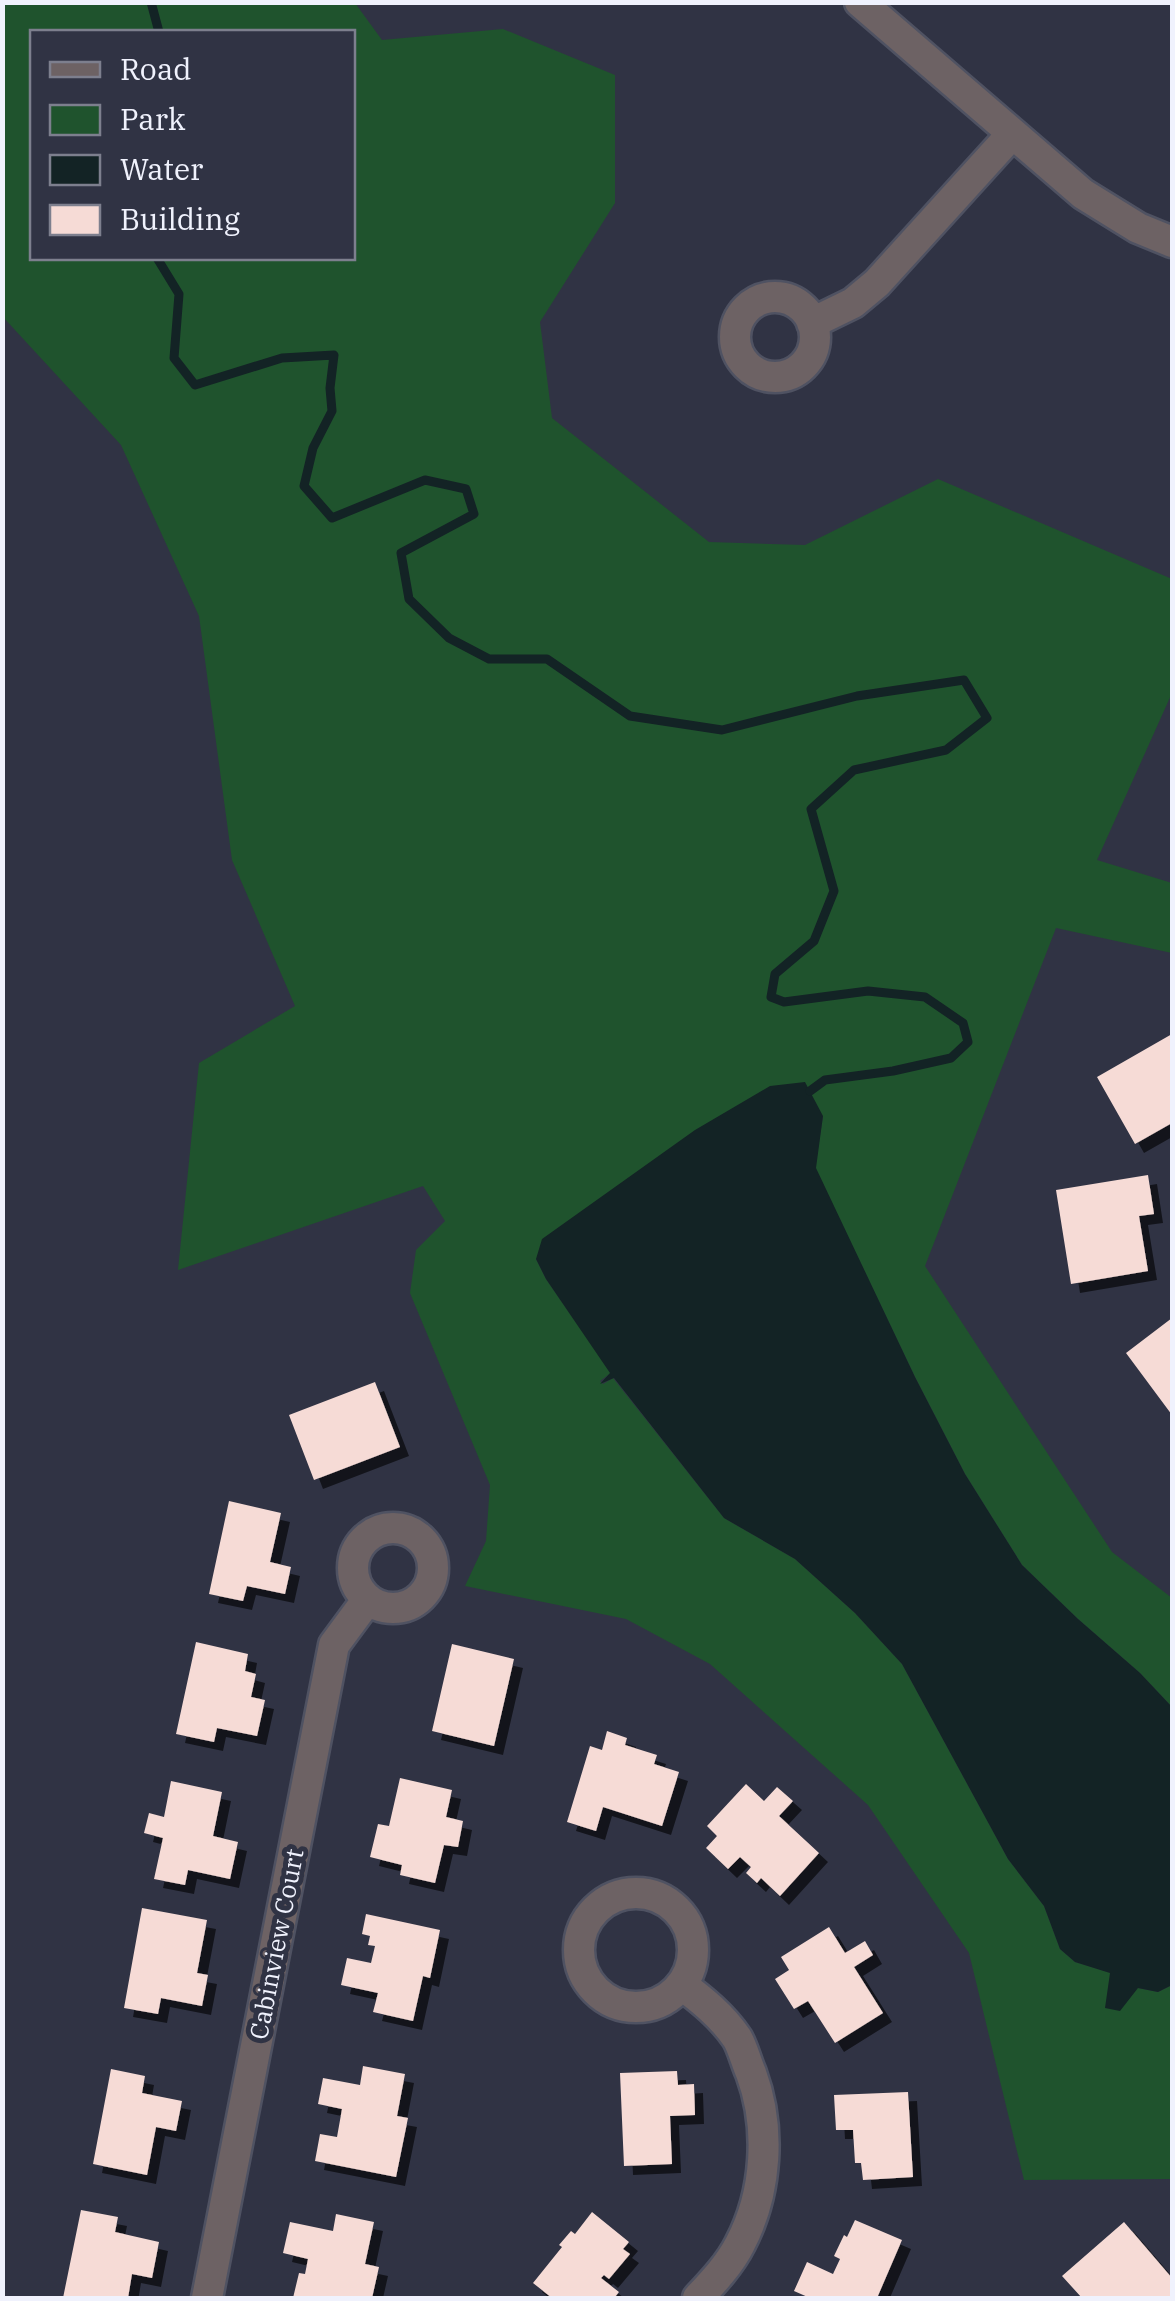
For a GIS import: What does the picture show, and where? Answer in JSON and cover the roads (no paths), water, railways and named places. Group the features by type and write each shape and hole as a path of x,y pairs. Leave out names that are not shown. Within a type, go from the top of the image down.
{"street":[{"path":"860,2 1083,194 1138,228 1172,242"},
{"path":"812,324 852,303 876,283 1012,134"},
{"name":"Cabinview Court","path":"207,2298 334,1645 368,1599"},
{"path":"682,1985 707,2004 738,2039 760,2098 764,2154 755,2208 739,2246 698,2298"}],"water":[{"path":"805,1082 823,1116 816,1168 965,1474 1022,1565 1172,1707 1172,1985 1158,1992 1138,1988 1120,2011 1105,2008 1110,1973 1075,1962 1060,1949 1044,1906 1008,1859 902,1664 855,1613 795,1559 724,1518 614,1378 600,1384 610,1373 536,1259 542,1239 695,1130 770,1086"}],"waterway":[{"path":"151,2 158,30"},
{"path":"158,260 179,294 174,358 195,385 282,358 334,355 332,411 313,448 304,486 332,518 425,480 466,489 474,514 401,553 409,599 449,638 489,659 547,659 630,716 722,730 857,696 964,680 987,718 946,750 854,770 811,809 834,891 814,941 775,974 771,997 784,1002 868,991 925,997 963,1023 968,1042 951,1058 825,1080 810,1091"}]}
